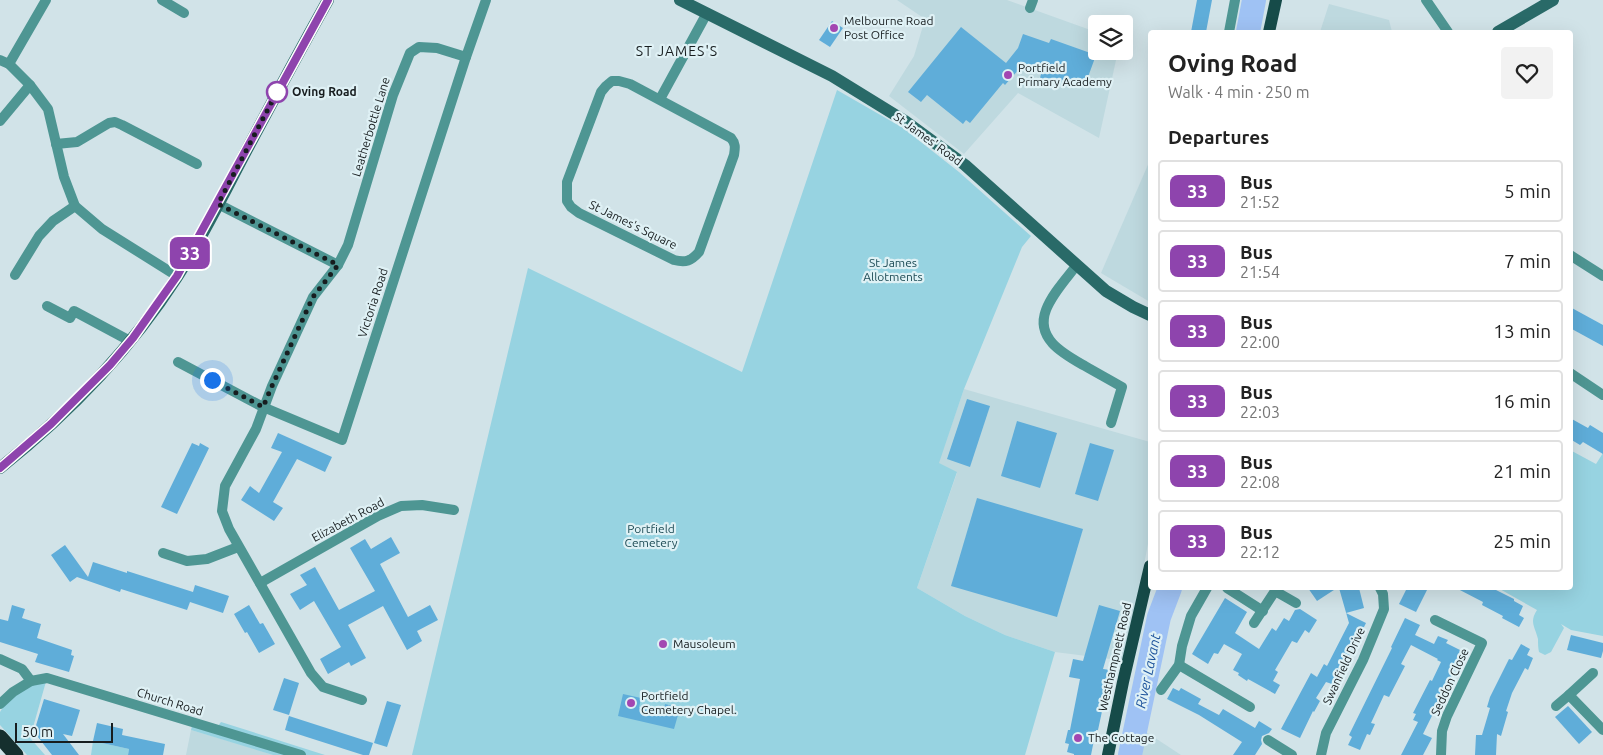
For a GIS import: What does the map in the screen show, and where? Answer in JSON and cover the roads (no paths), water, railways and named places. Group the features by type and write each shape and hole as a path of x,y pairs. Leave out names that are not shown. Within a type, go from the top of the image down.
{"highway":[{"path":"0,737 16,755"}],"main road":[{"path":"0,468 68,408 130,341 177,276 328,0"},
{"name":"St James' Road","path":"680,0 832,76 906,121 965,165 1106,291 1148,314"},
{"path":"1269,30 1276,0"},
{"path":"1501,30 1553,0"},
{"name":"Westhampnett Road","path":"1108,755 1148,575"}],"street":[{"path":"46,0 4,62 30,85 48,109 64,177 75,206 102,229 177,276"},
{"path":"162,0 184,13"},
{"name":"Victoria Road","path":"178,362 263,407 342,440 486,0"},
{"path":"1229,30 1235,0"},
{"path":"1426,0 1447,30"},
{"path":"660,99 707,13"},
{"name":"Leatherbottle Lane","path":"263,407 313,297 338,265 348,245 393,95 410,53 419,47 437,48 466,57"},
{"name":"St James's Square","path":"612,81 619,81 630,84 660,99 731,138 735,147 699,252 688,262 674,260 579,213 567,201 567,182 606,86 612,81"},
{"path":"0,122 30,85"},
{"path":"56,144 78,142 109,123 115,122 197,164"},
{"path":"218,204 338,265"},
{"path":"15,275 39,236 53,221 75,206"},
{"path":"1573,257 1603,276"},
{"path":"1076,266 1051,299 1046,309 1043,324 1048,339 1057,349 1122,387 1111,423"},
{"path":"46,306 70,318 74,311 130,341"},
{"path":"1573,375 1603,395"},
{"path":"263,407 256,429 225,486 222,511 238,547 311,673 323,687 362,700"},
{"name":"Elizabeth Road","path":"260,583 366,523 401,506 422,505 454,510"},
{"path":"163,553 187,561 207,559 238,547"},
{"path":"1161,690 1179,665 1182,646 1191,616 1206,590"},
{"path":"1230,590 1263,611"},
{"name":"Swanfield Drive","path":"1321,755 1326,733 1363,660 1384,609 1381,590"},
{"path":"1254,623 1275,591 1296,603"},
{"name":"Seddon Close","path":"1435,620 1482,643 1447,716 1442,732 1441,755"},
{"path":"0,659 22,669 31,681 13,692 0,704"},
{"path":"1179,665 1250,708"},
{"path":"1556,706 1593,673"},
{"name":"Church Road","path":"31,681 47,678 301,755"},
{"path":"1569,694 1603,730"},
{"path":"1268,740 1292,755"}],"waterway":[{"name":"River Lavant","path":"1248,30 1254,0"},
{"name":"River Lavant","path":"1130,755 1159,617 1169,590"}],"place":[{"name":"Melbourne Road Post Office","path":"834,28"},
{"name":"Portfield Primary Academy","path":"1008,75"},
{"name":"Oving Road","path":"277,92"},
{"name":"Mausoleum","path":"663,644"},
{"name":"Portfield Cemetery Chapel.","path":"631,703"},
{"name":"The Cottage","path":"1078,738"}],"district":[{"name":"ST JAMES'S","path":"677,51"}],"park label":[{"name":"St James Allotments","path":"893,270"},
{"name":"Portfield Cemetery","path":"651,536"}]}
